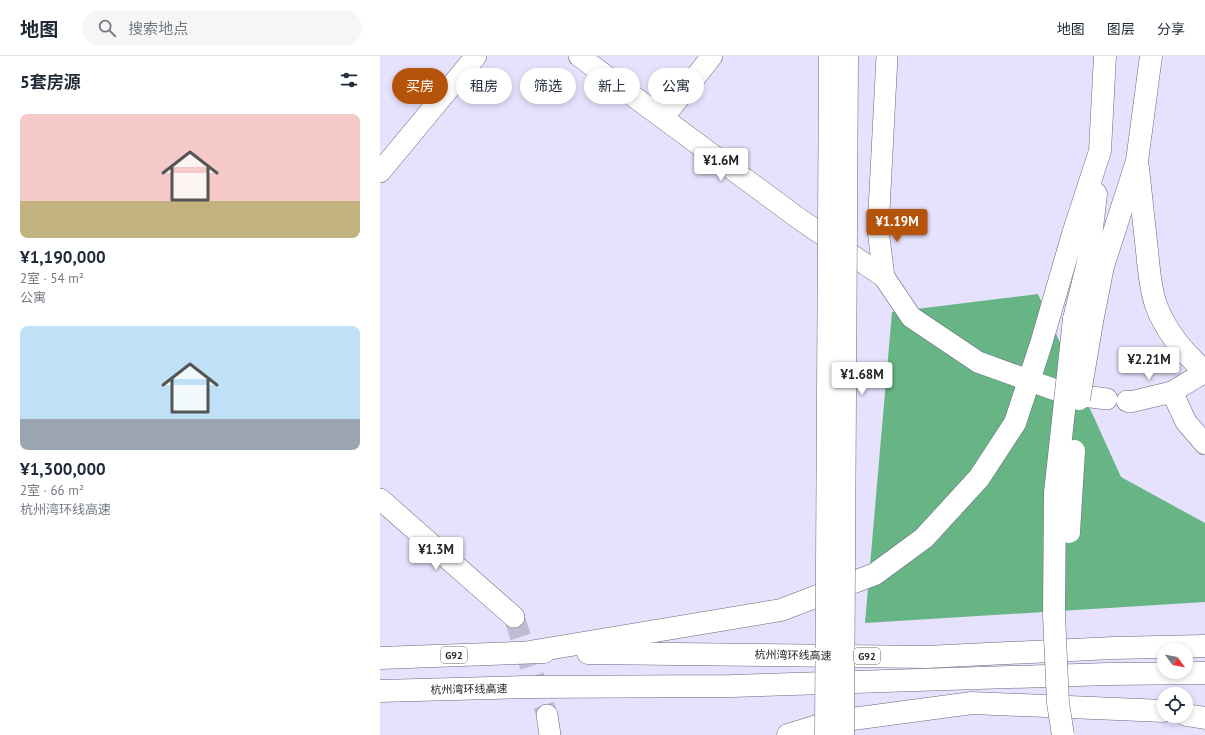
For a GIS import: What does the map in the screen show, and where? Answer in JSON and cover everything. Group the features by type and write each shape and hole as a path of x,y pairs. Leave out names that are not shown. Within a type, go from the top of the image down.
{"main road":[{"path":"826,735 830,56"},
{"path":"843,735 847,56"},
{"path":"1076,735 1066,609 1076,413 1088,262 1100,151 1105,56"},
{"path":"1063,735 1058,703 1054,615 1055,493 1083,321 1103,266 1137,161 1151,56"},
{"path":"529,652 781,610 875,574 924,538 979,478 1015,423 1042,344 1073,234 1100,151"},
{"path":"1137,161 1151,280 1156,305 1175,338 1203,370"},
{"name":"杭州湾环线高速","path":"380,658 529,652 926,657 1113,648 1205,646"},
{"name":"杭州湾环线高速","path":"380,691 524,687 732,686 1108,674 1205,673"},
{"path":"788,735 830,722 972,703 1157,711"},
{"path":"1193,715 1205,718"}],"street":[{"path":"380,172 476,56"},
{"path":"579,56 798,218 884,277 911,317 978,362 1067,394 1130,402 1172,392 1203,370"},
{"path":"663,118 712,56"},
{"path":"884,277 878,230 887,56"},
{"path":"1172,392 1186,422 1205,444"},
{"path":"380,499 514,618"}],"green space":[{"path":"1038,294 1121,477 1205,523 1205,602 865,623 892,312"}],"tunnel":[{"path":"514,617 547,715"}]}
